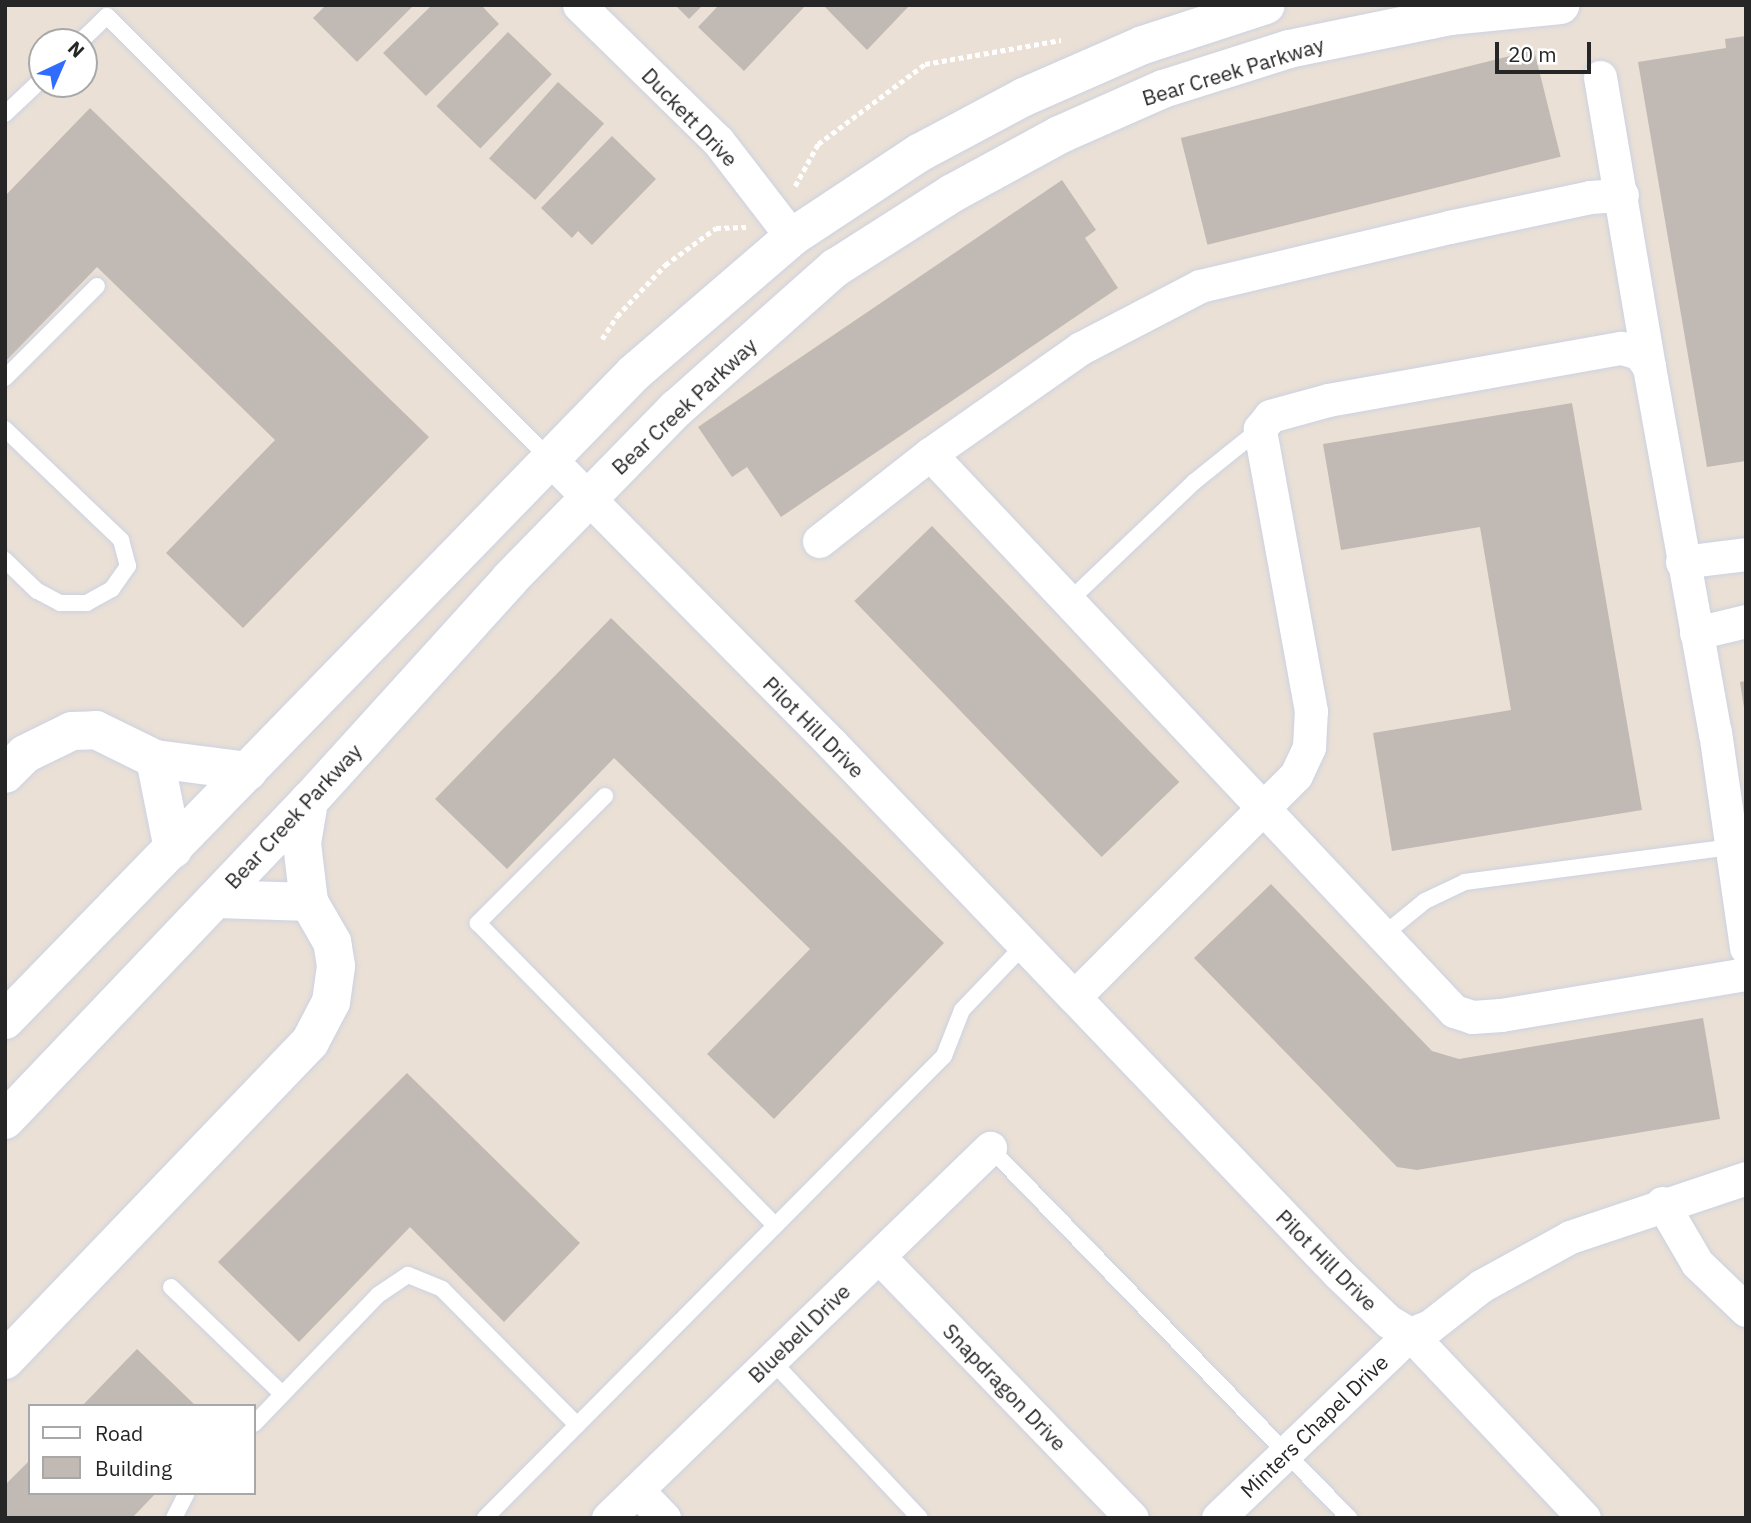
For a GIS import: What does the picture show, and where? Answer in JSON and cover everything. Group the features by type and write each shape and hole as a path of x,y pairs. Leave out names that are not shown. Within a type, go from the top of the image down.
{"street":[{"name":"Duckett Drive","path":"579,5 718,141 781,223"},
{"path":"5,1020 781,223 1024,97 1143,45 1266,5"},
{"name":"Bear Creek Parkway","path":"5,1120 309,802 587,500 676,409 835,268 951,194 1059,135 1163,89 1289,50 1450,16 1560,5"},
{"path":"1600,77 1732,847 1746,948"},
{"path":"819,541 930,454 1082,348 1200,286 1462,224 1590,197 1622,195"},
{"path":"1074,997 1156,911 1296,775 1309,747 1311,711 1270,463 1260,429 1270,416 1328,400 1621,348 1639,353 1649,367"},
{"path":"930,454 1265,806 1454,1011 1472,1017 1746,975"},
{"name":"Pilot Hill Drive","path":"551,460 587,500 1025,944 1338,1272 1388,1321 1410,1334 1584,1518"},
{"path":"1681,559 1746,554"},
{"path":"1696,633 1746,621"},
{"path":"5,774 25,754 72,732 96,730 155,759 248,771"},
{"path":"155,759 173,849"},
{"path":"5,1360 310,1042 331,1002 336,966 332,942 309,902 302,842 309,802"},
{"path":"216,899 309,902"},
{"name":"Bluebell Drive","path":"608,1518 990,1149"},
{"name":"Minters Chapel Drive","path":"1219,1518 1410,1334 1430,1326 1481,1286 1570,1237 1662,1203 1746,1178"},
{"path":"1662,1203 1697,1263 1746,1310"},
{"name":"Snapdragon Drive","path":"879,1257 1132,1518"},
{"path":"637,1490 664,1518"}],"lane":[{"path":"95,28 107,16 551,460"},
{"path":"5,114 28,92"},
{"path":"5,379 97,286"},
{"path":"5,429 121,540 128,566 112,589 87,603 60,603 37,591 5,560"},
{"path":"1069,601 1195,482 1260,429"},
{"path":"605,796 478,923 775,1225"},
{"path":"1382,936 1425,901 1465,882 1732,847"},
{"path":"485,1518 944,1056 962,1010 1025,944"},
{"path":"990,1149 1349,1518"},
{"path":"256,1422 378,1295 408,1275 442,1289 577,1425"},
{"path":"171,1287 282,1394"},
{"path":"771,1360 920,1518"},
{"path":"174,1518 186,1495"}],"path":[{"path":"601,339 617,316 665,265 716,228 743,229 781,223 792,191 818,144 925,64 1066,39"}],"building":[{"path":"326,5 414,5 357,62 313,18"},
{"path":"432,5 481,5 499,24 426,96 383,53"},
{"path":"675,5 703,5 689,19"},
{"path":"719,5 806,5 744,71 698,27"},
{"path":"823,5 910,5 867,50"},
{"path":"508,32 552,74 480,148 436,106"},
{"path":"1746,36 1746,461 1707,467 1638,62 1726,48 1725,39"},
{"path":"1534,50 1561,157 1207,245 1181,138"},
{"path":"558,82 604,123 535,200 489,159"},
{"path":"90,108 429,437 243,628 166,553 275,440 97,267 5,362 5,196"},
{"path":"612,136 656,179 592,245 578,231 572,238 541,208"},
{"path":"1062,180 1096,230 1085,238 1118,288 781,517 747,467 732,477 698,427"},
{"path":"1572,403 1642,810 1392,851 1373,733 1511,710 1480,527 1341,550 1323,444"},
{"path":"932,526 1179,782 1102,857 854,601"},
{"path":"611,618 944,943 774,1119 707,1054 810,949 614,758 507,869 435,799"},
{"path":"1746,681 1746,708 1744,708 1740,682"},
{"path":"1271,884 1432,1051 1459,1059 1703,1018 1720,1119 1417,1170 1397,1167 1194,958"},
{"path":"407,1073 580,1243 504,1322 410,1227 299,1342 218,1262"},
{"path":"137,1349 194,1404 84,1404"},
{"path":"28,1462 28,1495 154,1495 132,1518 5,1518 5,1485"}]}
